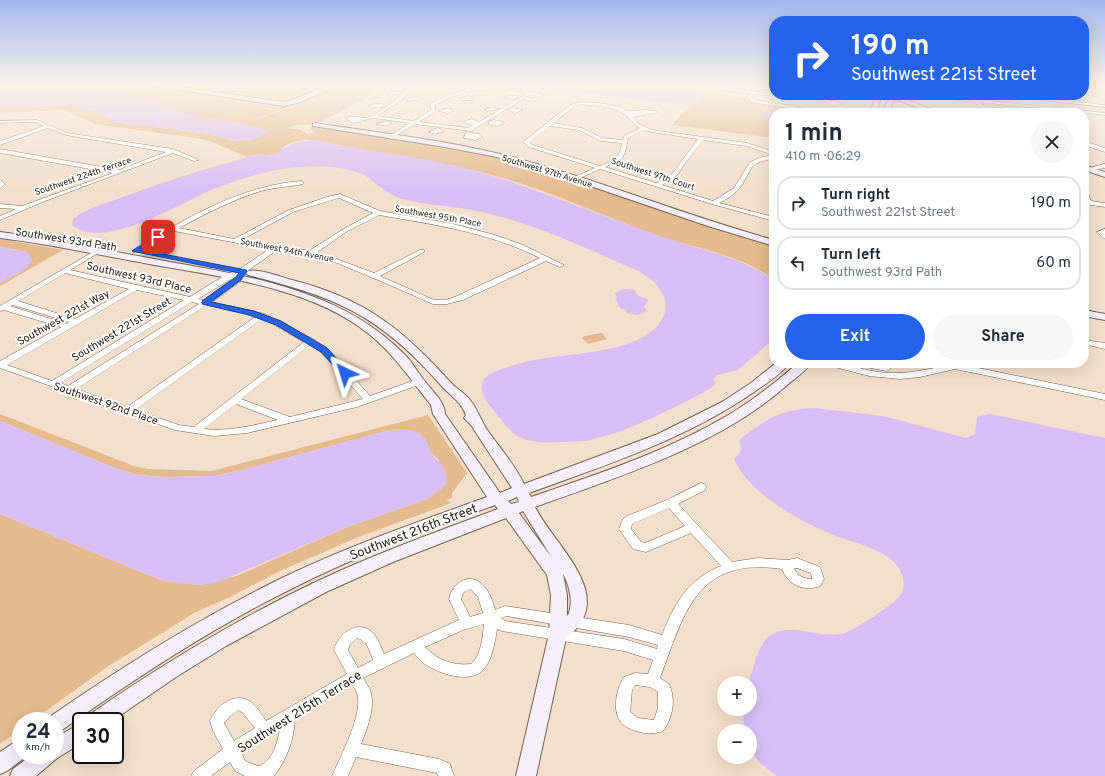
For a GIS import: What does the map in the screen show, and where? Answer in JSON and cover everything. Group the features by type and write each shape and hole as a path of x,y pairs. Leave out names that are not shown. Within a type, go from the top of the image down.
{"street":[{"path":"0,122 28,121"},
{"path":"36,121 66,134 173,151 196,160"},
{"path":"395,121 414,122 468,132 485,121"},
{"path":"549,124 553,121"},
{"path":"633,121 644,128 661,133 754,146 769,154"},
{"path":"394,137 411,129 414,122"},
{"path":"549,124 580,129 601,139 624,142"},
{"name":"Southwest 97th Court","path":"549,124 528,140 526,144 714,203 769,218"},
{"path":"0,143 49,126"},
{"name":"Southwest 97th Avenue","path":"315,126 394,137 487,153 524,162 682,216 769,242"},
{"path":"574,179 620,158 624,142 629,134 644,128"},
{"path":"657,185 674,175 701,139"},
{"path":"1089,145 1105,150"},
{"path":"0,151 120,172"},
{"name":"Southwest 224th Terrace","path":"0,218 22,208 173,151"},
{"path":"714,203 734,191 750,162 769,157"},
{"path":"1089,168 1105,166"},
{"path":"1089,169 1105,175"},
{"path":"135,251 174,229 252,192 283,183 301,183"},
{"name":"Southwest 95th Place","path":"236,240 287,213 335,196 345,197 361,207 378,213 453,226 483,233 521,246 560,264"},
{"path":"1089,202 1105,205"},
{"path":"0,206 22,208"},
{"path":"311,253 344,231 378,213"},
{"name":"Southwest 93rd Path","path":"0,229 43,234 135,251 237,275 292,292 326,305 366,327 400,355 424,387 426,399 434,411 439,414 496,499 517,520 555,574 563,625"},
{"name":"Southwest 94th Avenue","path":"174,229 274,248 311,253 344,262 430,301 439,303 460,298 546,258"},
{"path":"1105,231 1100,232 1105,237"},
{"name":"Southwest 93rd Path","path":"0,235 306,287 354,306 395,333 427,363 452,391 452,395 466,414 475,422 574,578 578,598 578,608 563,625"},
{"name":"Southwest 221st Street","path":"68,390 204,303 237,275 274,248"},
{"path":"2,308 98,251"},
{"path":"376,276 422,251"},
{"name":"Southwest 93rd Place","path":"64,271 262,316 279,323 310,341 331,357 369,400"},
{"name":"Southwest 221st Street","path":"53,384 192,300 237,275"},
{"name":"Southwest 221st Way","path":"0,365 136,288"},
{"path":"12,302 76,322"},
{"path":"1089,307 1105,310"},
{"path":"2,308 68,327"},
{"path":"1089,314 1105,317"},
{"path":"127,411 262,316"},
{"path":"195,431 310,341"},
{"path":"1089,343 1105,346"},
{"path":"400,355 410,357 418,363 427,363"},
{"name":"Southwest 92nd Place","path":"0,365 178,428 214,433 247,430 424,387"},
{"name":"Southwest 216th Street","path":"109,712 209,646 299,598 381,561 509,511 524,497 690,424 746,392 777,368"},
{"name":"Southwest 216th Street","path":"64,718 158,655 267,594 355,553 496,499 524,497 630,465 704,433 763,398 799,368"},
{"path":"886,368 910,376 953,368"},
{"path":"963,368 1105,397"},
{"path":"234,400 289,420"},
{"path":"694,527 646,548 634,543 626,532 626,525 631,519 671,503 701,487"},
{"path":"671,503 729,567"},
{"path":"652,681 679,611 689,594 706,579 729,567 751,561 775,562 788,565"},
{"path":"416,646 428,661 456,670 475,670 480,665 484,657 490,635 491,618 488,604 480,589 476,585 470,584 463,586 458,590 455,599 467,623"},
{"path":"491,618 502,626 563,625 629,631 667,642"},
{"name":"Southwest 215th Terrace","path":"199,776 264,730 354,675 467,623 491,618"},
{"path":"563,625 662,657"},
{"path":"526,776 563,625"},
{"path":"340,776 365,709 366,701 364,693 341,650 342,644 347,638 356,632 364,633 369,636 382,662"},
{"path":"264,730 249,707 244,704 236,704 228,708 217,721 218,726 240,766 258,774 268,771 282,750 286,738 288,715"},
{"path":"351,749 439,766 445,769 446,776"},
{"path":"0,764 12,755"},
{"path":"20,776 36,764"}],"shaded area":[{"path":"89,121 118,121 210,134 234,141 254,139 262,128 226,121 321,121 316,124 294,125 288,128 301,130 307,134 313,133 311,126 465,151 493,157 571,180 709,227 769,245 769,276 762,271 733,258 670,240 522,184 447,164 352,148 315,140 296,141 288,144 280,150 281,153 264,156 260,154 247,157 210,141 95,124"},
{"path":"113,121 226,121 262,128 266,133 254,139 234,141 210,134"},
{"path":"676,121 769,121 769,137 672,125"},
{"path":"311,140 324,141 339,146 407,156 458,166 504,179 657,235 734,259 769,277 769,343 738,370 717,375 714,379 715,384 710,389 632,427 599,438 584,441 533,441 514,434 492,409 482,390 484,379 490,374 501,369 525,362 587,353 622,346 638,340 651,332 664,316 666,305 661,290 649,277 586,248 531,226 477,211 404,199 394,196 364,175 337,168 308,166 279,170 241,179 209,191 160,215 121,229 102,233 86,232 72,225 73,219 97,206 191,174 260,154 264,156 281,153 280,150 295,143"},
{"path":"0,239 63,250 0,286 0,283 24,269 18,250 0,247"},
{"path":"0,247 28,252 32,260 23,271 0,283"},
{"path":"624,289 634,290 637,295 647,299 648,301 644,306 647,311 638,315 627,313 624,309 621,309 615,298 617,297 615,293"},
{"path":"602,333 607,339 588,344 582,338 584,336"},
{"path":"814,408 883,416 966,438 975,434 977,417 990,414 1105,438 1105,776 777,776 757,760 757,724 744,724 743,716 757,716 757,676 750,676 757,655 764,642 780,631 788,630 835,635 847,632 888,607 902,593 904,582 897,565 888,557 873,549 826,532 787,511 760,492 740,470 734,458 741,451 739,441 741,438 775,416 802,409"},
{"path":"0,414 134,466 148,469 212,471 428,415 467,473 452,493 452,498 447,500 451,503 356,538 280,571 228,598 194,613 107,667 44,712 12,712 12,735 0,744 0,514 163,581 200,585 239,575 345,528 427,499 441,489 439,460 431,453 426,441 393,429 238,471 213,476 164,477 138,475 115,468 0,421"},
{"path":"0,421 115,468 138,475 164,477 213,476 238,471 393,429 407,429 412,430 424,437 431,453 444,469 447,483 427,499 345,528 218,582 200,585 163,581 0,514"}],"route":[{"path":"158,237 135,251 243,271 239,278 204,303 251,313 279,323 324,350 345,373"}]}
